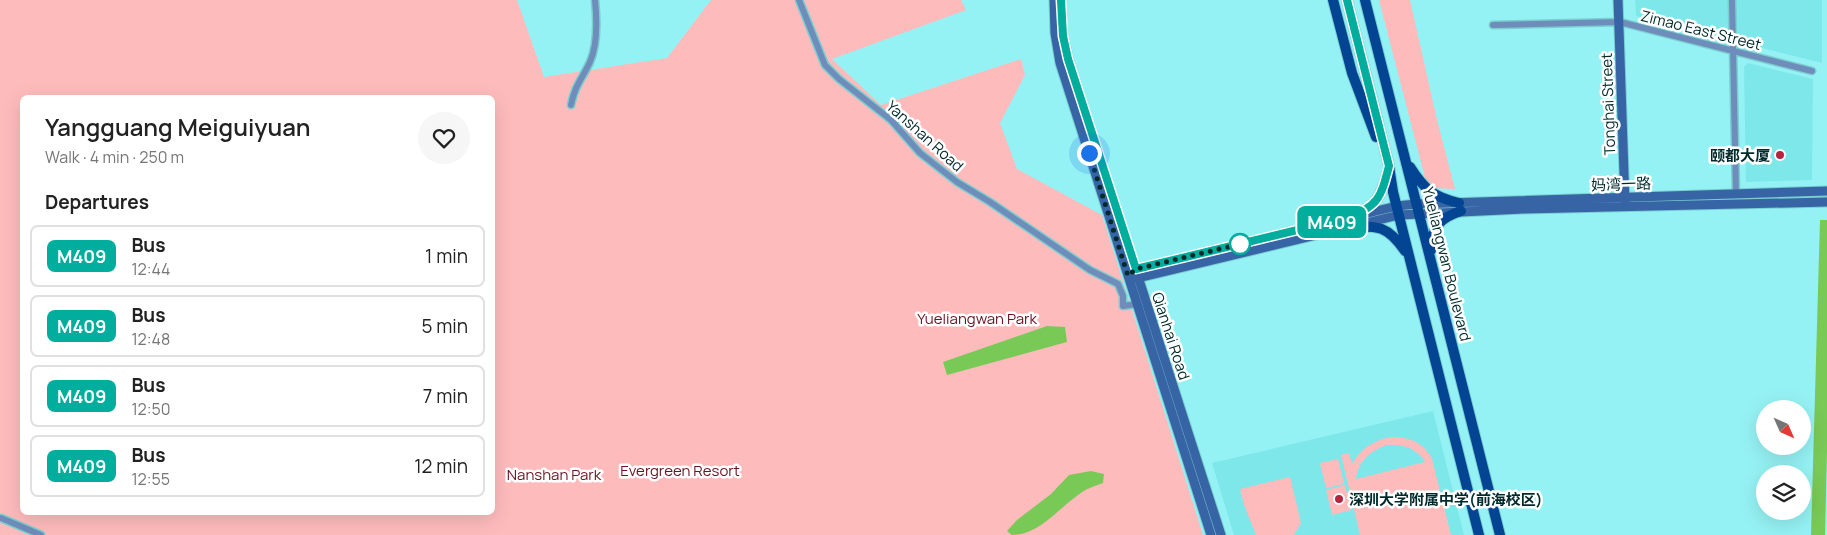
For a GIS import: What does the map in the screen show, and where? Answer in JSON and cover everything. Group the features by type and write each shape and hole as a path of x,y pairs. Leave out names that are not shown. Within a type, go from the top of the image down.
{"main road":[{"path":"1333,0 1352,73 1379,145 1388,161 1384,188 1375,203 1348,223"},
{"path":"1347,0 1479,535"},
{"name":"Yueliangwan Boulevard","path":"1365,0 1500,535"},
{"path":"1404,154 1416,176 1427,190 1460,207 1441,220 1435,229 1432,236 1431,263"},
{"path":"1348,223 1384,229 1399,242 1406,251 1412,265"}],"street":[{"path":"571,105 574,90 594,50 595,0"},
{"name":"Yanshan Road","path":"798,0 826,65 839,80 891,120 920,153 957,182 990,202 1090,270 1118,284 1123,296 1123,306 1137,304"},
{"name":"Qianhai Road","path":"1054,0 1056,41 1060,63 1134,274 1221,535"},
{"name":"Qianhai Road","path":"1061,0 1063,36 1068,59 1134,274 1137,304 1211,535"},
{"name":"Tonghai Street","path":"1618,0 1625,202"},
{"path":"1732,0 1736,194"},
{"name":"Zimao East Street","path":"1493,25 1620,22 1812,71"},
{"name":"妈湾一路","path":"1625,202 1736,194 1827,191"},
{"name":"妈湾一路","path":"1134,274 1417,208 1625,202 1827,202"},
{"path":"1,518 42,535"}],"shaded area":[{"path":"1635,0 1822,0 1822,63 1636,16"},
{"path":"1748,63 1813,79 1812,180 1746,182 1744,67"},
{"path":"1820,220 1827,220 1825,535 1811,535"},
{"path":"1047,326 1065,327 1067,342 947,375 943,362"},
{"name":"深圳大学附属中学(前海校区)","path":"1433,411 1464,535 1234,535 1212,463"},
{"path":"1091,471 1104,474 1103,483 1081,493 1048,520 1031,531 1012,535 1007,531 1017,520 1051,494 1069,475"}],"green space":[{"path":"0,0 517,0 544,77 667,58 711,0 961,0 966,10 832,59 881,105 1021,59 1025,75 1000,123 1017,169 1102,215 1203,535 0,535"},
{"path":"1379,0 1410,0 1437,120 1455,189 1433,188 1425,178"},
{"path":"1399,437 1416,442 1429,453 1451,535 1360,535 1341,455 1349,453 1352,464 1364,449 1385,438","holes":["1404,446 1413,450 1425,462 1356,479 1359,467 1366,457 1381,447"]},
{"path":"1338,459 1344,484 1326,488 1320,463"},
{"path":"1290,477 1301,523 1294,535 1256,535 1240,489"},
{"path":"1345,485 1351,510 1332,515 1326,490"}],"bus line":[{"name":"M409","path":"1061,0 1063,36 1068,59 1136,269 1347,218 1359,214 1375,203 1384,188 1389,166 1347,0"}],"place":[{"name":"颐都大厦","path":"1780,155"},
{"name":"深圳大学附属中学(前海校区)","path":"1339,499"}],"route":[{"path":"1089,153 1128,276 1136,269 1240,244"}],"park label":[{"name":"Yueliangwan Park","path":"977,318"},
{"name":"Evergreen Resort","path":"680,470"},
{"name":"Nanshan Park","path":"554,474"}]}
